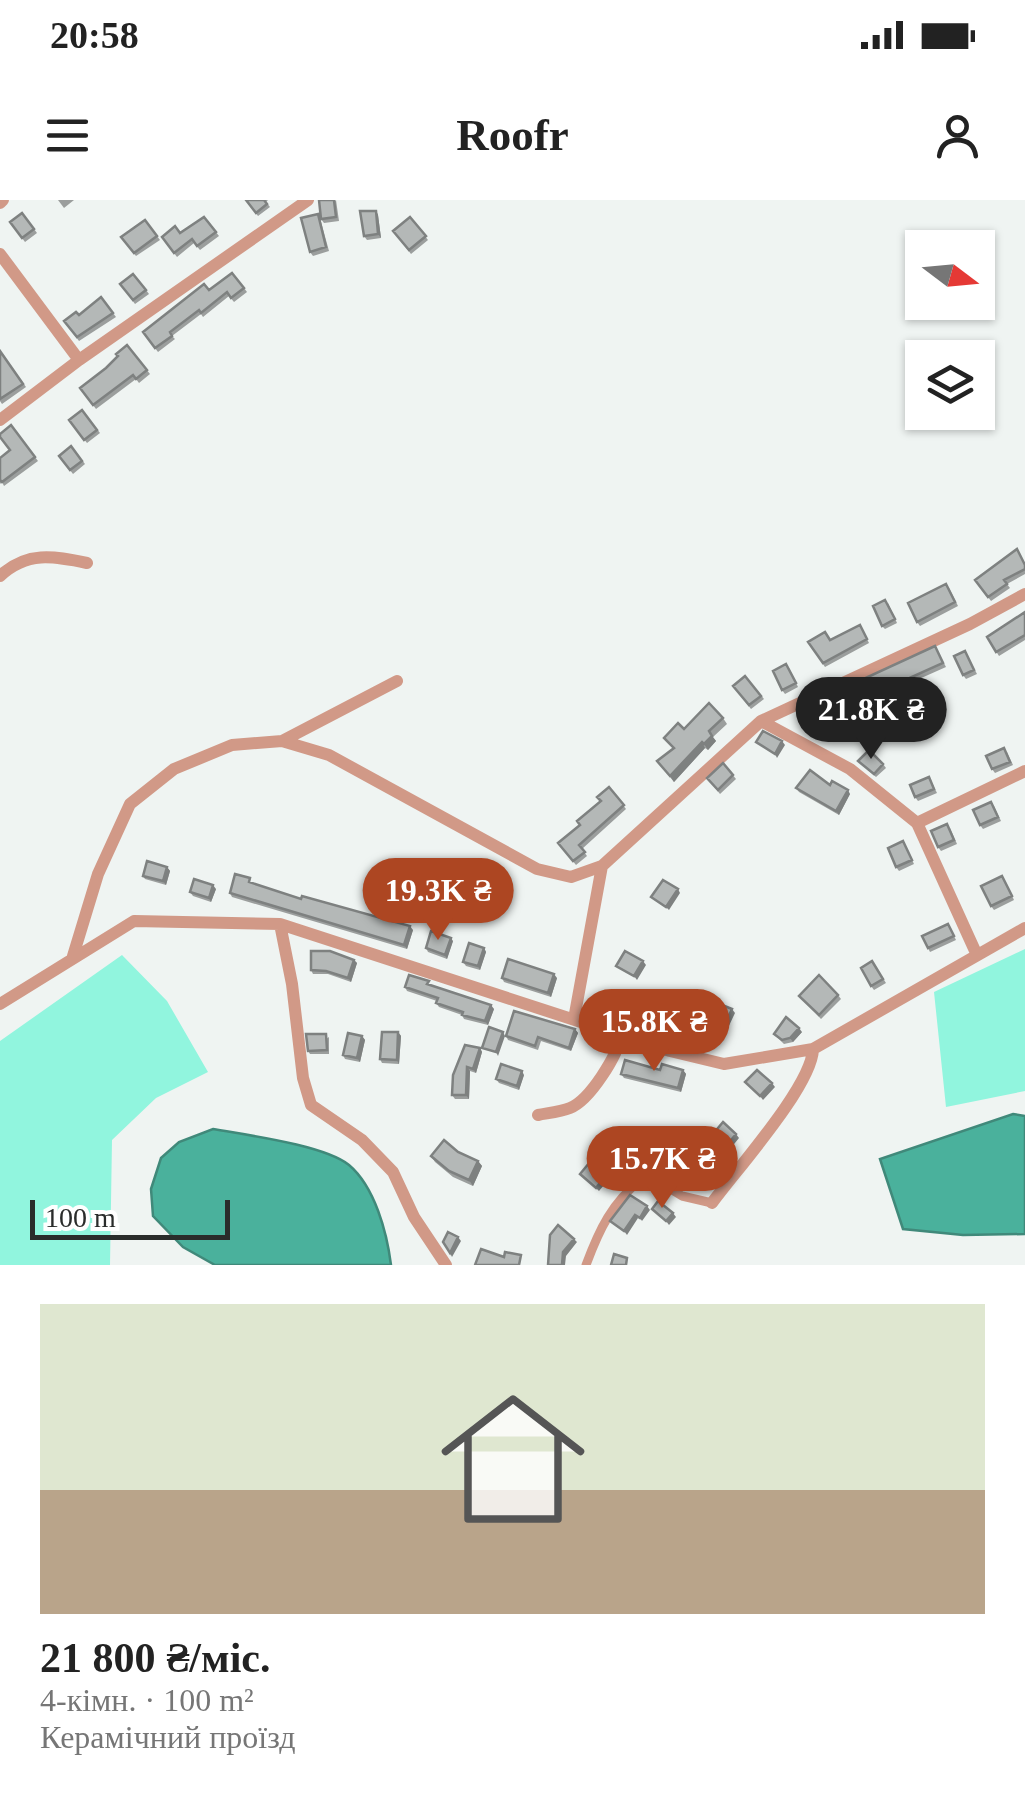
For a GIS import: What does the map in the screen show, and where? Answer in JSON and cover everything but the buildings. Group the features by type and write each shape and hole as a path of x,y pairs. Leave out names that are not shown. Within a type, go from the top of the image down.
{"street":[{"path":"0,420 308,200"},
{"path":"0,254 79,360"},
{"path":"0,576 16,561 55,556 88,564"},
{"path":"74,956 98,874 130,804 174,769 203,757 232,746 282,742 329,755 537,869 571,877 602,866 761,721 970,624 1025,594"},
{"path":"282,742 397,681"},
{"path":"761,721 850,770 917,822 976,953"},
{"path":"917,822 1025,771"},
{"path":"574,1019 602,866"},
{"path":"0,1004 134,921 280,924 724,1064 813,1049 1025,928"},
{"path":"280,924 292,984 303,1078 311,1105 362,1140 392,1172 414,1218 446,1265"},
{"path":"538,1115 574,1107 619,1048 621,1034"},
{"path":"586,1265 598,1232 618,1197 642,1179 659,1182 682,1196 712,1203 789,1101 812,1062 813,1049"}],"shaded area":[{"path":"1025,949 1025,1091 946,1107 934,992"},
{"path":"122,955 167,1001 208,1072 156,1098 112,1140 110,1265 0,1265 0,1041"},
{"path":"1013,1114 1025,1116 1025,1234 963,1235 903,1229 880,1159"},
{"path":"213,1129 304,1146 349,1165 373,1198 391,1265 215,1265 183,1247 153,1216 151,1189 161,1158 179,1142"}]}
